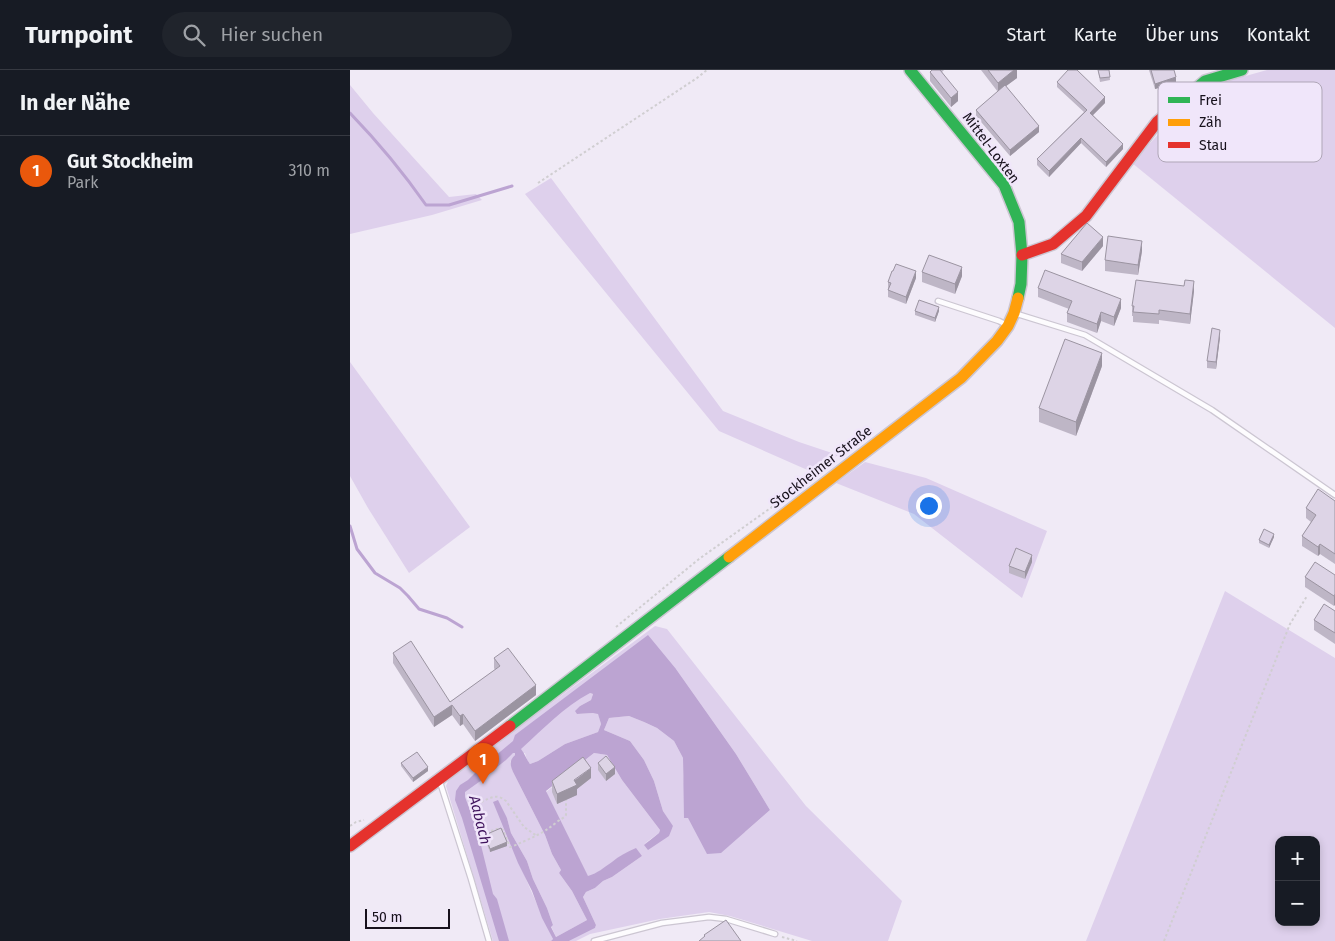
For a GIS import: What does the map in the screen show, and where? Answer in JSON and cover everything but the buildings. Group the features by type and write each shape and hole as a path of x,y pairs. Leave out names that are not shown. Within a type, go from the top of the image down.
{"street":[{"name":"Mittel-Loxten","path":"910,70 1004,185 1019,222 1022,255"},
{"path":"1205,82 1242,70"},
{"path":"1022,255 1053,244 1086,216 1158,121"},
{"name":"Stockheimer Straße","path":"350,846 439,780 961,378 997,341 1008,326 1014,312 1021,284 1022,255"}],"lane":[{"path":"938,301 999,321 1008,326"},
{"path":"1014,312 1085,335 1212,410 1335,495"},
{"path":"439,780 460,842 489,941"},
{"path":"594,941 662,923 709,917 726,919 775,934"}],"path":[{"path":"538,183 707,70"},
{"path":"1164,941 1290,624 1307,596"},
{"path":"481,802 495,796 502,798 524,827 537,836"},
{"path":"491,831 503,830 511,847 543,833 560,819 564,818 566,816 566,800"},
{"path":"775,934 797,941"}],"shaded area":[{"path":"1267,70 1335,70 1335,328 1132,163 1158,134 1158,162 1322,162 1322,82 1224,82"},
{"path":"350,85 449,197 476,194 482,200 432,215 350,234"},
{"path":"551,178 723,411 799,442 838,455 812,472 719,431 525,194"},
{"path":"350,362 470,527 409,573 350,476"},
{"path":"865,462 926,478 1047,531 1022,598 914,514 836,483"},
{"path":"1225,591 1335,658 1335,941 1086,941"},
{"path":"655,626 667,629 806,806 902,901 888,941 812,941 730,916 709,912 660,919 590,934 576,941 569,941 595,928 596,925 583,897 586,892 595,888 642,856 626,853 588,877 546,792 594,753 607,755 622,780 660,830 659,833 644,844 673,827 663,811 654,781 644,760 630,741 604,730 609,718 629,716 657,728 674,741 683,758 688,818 745,832 770,810 736,754 676,669 590,693 593,694 591,700 580,706 577,714 598,713 601,724 598,732 565,744 530,764 525,753 515,755 510,762 513,772 561,870 559,873 572,891 587,920 556,937 551,926 553,925 547,908 533,879 527,861 511,833 507,818 494,802 553,939 551,941 493,941 446,786 449,779"},
{"path":"648,635 676,669 736,754 770,810 721,853 707,854 688,818 684,818 683,758 674,741 657,728 629,716 609,718 604,730 630,741 644,760 654,781 663,811 673,826 669,836 648,850 644,845 659,833 660,830 622,780 607,755 594,753 546,791 588,876 598,872 620,856 636,848 642,856 595,888 586,892 583,897 596,925 595,928 569,941 551,941 553,939 542,918 493,802 498,800 507,818 511,833 527,861 533,879 547,908 553,925 551,927 556,937 587,920 572,891 559,873 561,870 513,772 511,763 515,753 513,753 486,777 465,792 465,797 477,829 493,894 497,899 509,941 499,941 455,800 456,791 460,785 513,741 515,735","holes":["590,693 593,694 591,700 575,711 577,714 598,714 601,724 598,732 565,744 530,764 521,749 571,705"]}],"waterway":[{"path":"350,113 390,158 426,205 449,205 512,186"},
{"name":"Aabach","path":"350,526 357,549 375,573 400,588 419,609 447,618 462,627"}],"traffic: fast":[{"path":"910,70 1004,185 1019,222 1022,255 1021,284 1018,298"},
{"path":"1204,82 1242,70"},
{"path":"510,726 729,557"}],"traffic: slow":[{"path":"729,557 961,378 997,341 1008,326 1018,298"}],"traffic: jam":[{"path":"1022,255 1053,244 1086,216 1158,121"},
{"path":"350,846 510,726"}],"place":[{"name":"Gut Stockheim","path":"483,784"}]}
